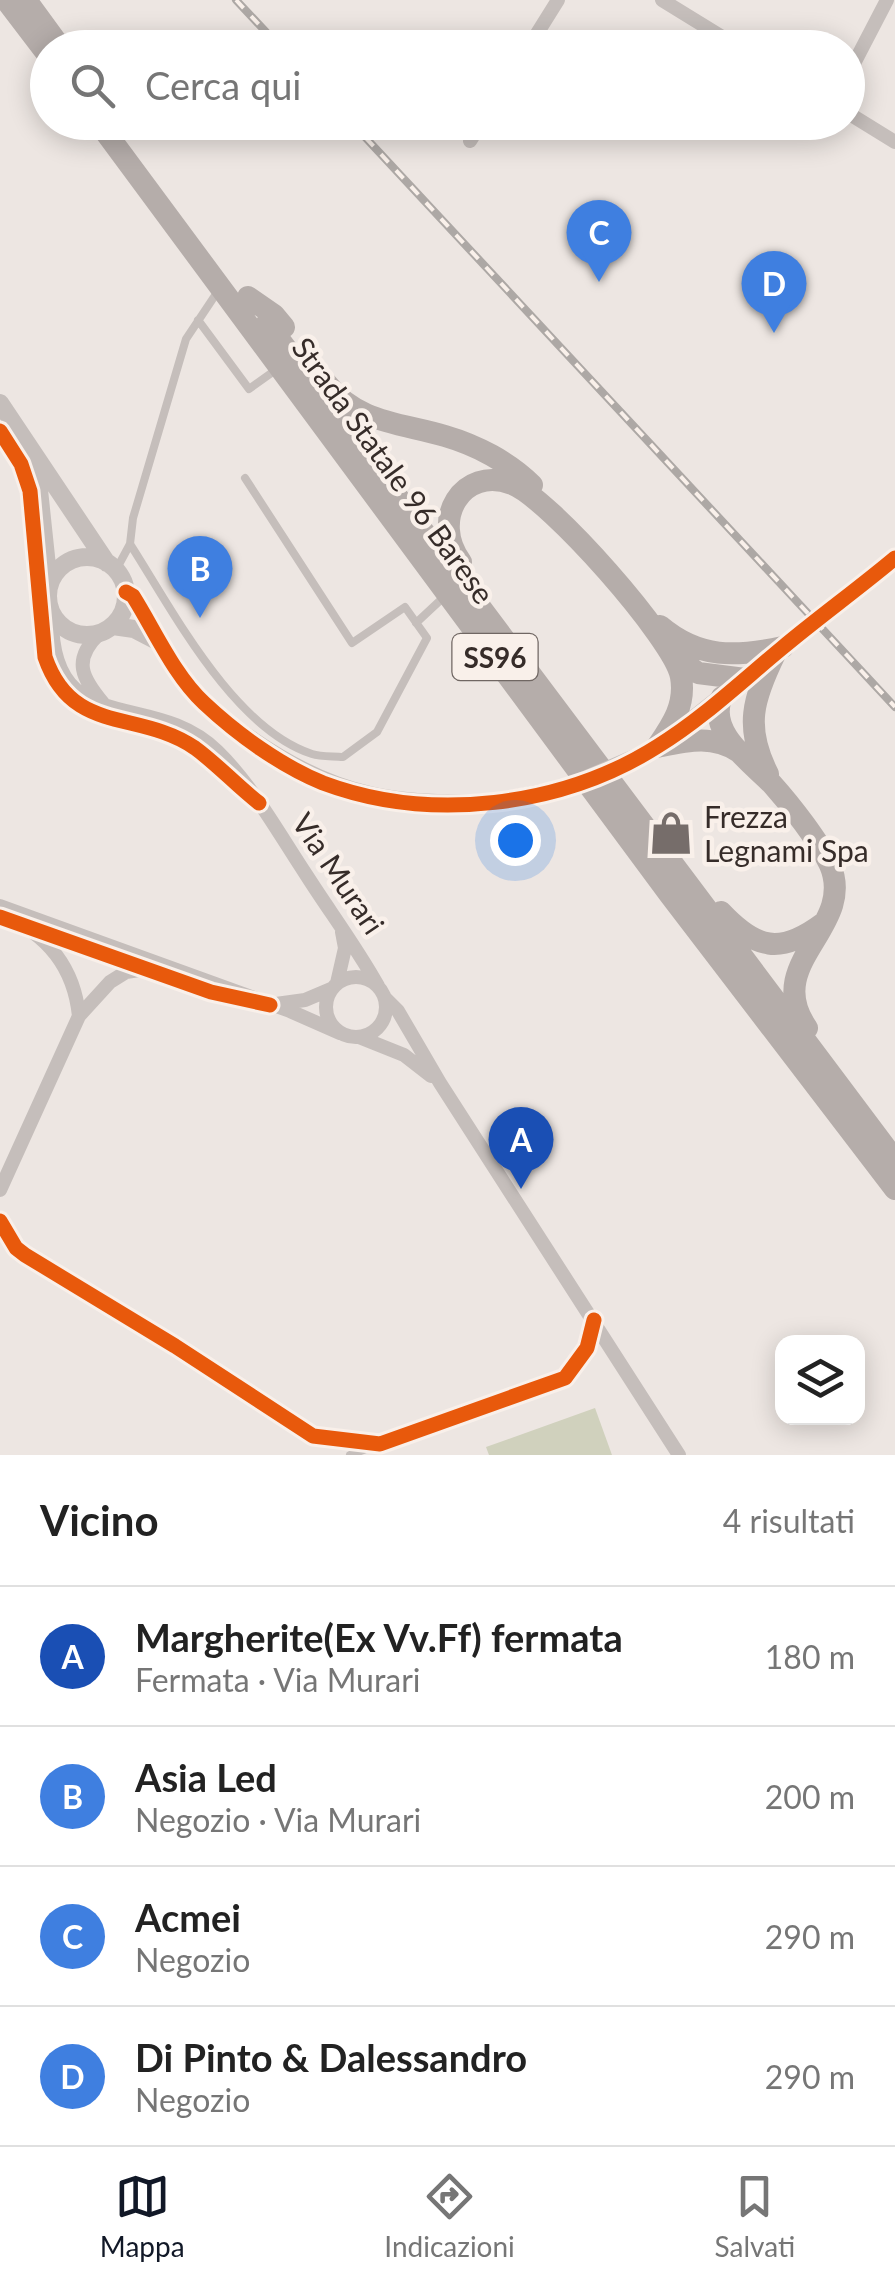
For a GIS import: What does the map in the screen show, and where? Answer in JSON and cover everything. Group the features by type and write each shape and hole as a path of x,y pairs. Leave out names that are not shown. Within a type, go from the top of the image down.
{"main road":[{"path":"6,0 30,31"},
{"path":"26,0 48,30"},
{"name":"Strada Statale 96 Barese","path":"112,140 670,895 895,1189"},
{"name":"Strada Statale 96 Barese","path":"131,140 893,1158"},
{"path":"248,297 274,315 331,390 348,405 375,419 459,440 528,480 561,523 642,611 673,654 698,673 744,679"},
{"path":"534,680 504,620 452,550 447,534 448,517 454,502 467,490 483,483 505,482 522,489 561,523"},
{"path":"642,611 680,641 705,652 740,655 782,648"},
{"path":"782,648 758,687 753,723 756,747 774,786 832,870 834,901 797,970 796,1008 893,1158"},
{"path":"653,749 672,724 680,703 682,681 673,654"},
{"path":"722,696 718,706 720,722 739,752 774,786"},
{"path":"653,749 704,740 722,742 739,752"},
{"path":"616,790 674,850 716,907 751,939 768,944 786,943 802,938 825,922"}],"street":[{"path":"539,30 558,0"},
{"path":"662,0 711,30"},
{"path":"865,42 887,0"},
{"path":"865,123 895,142"},
{"path":"0,403 32,446 94,548 133,596 159,642 201,701 271,754 320,782 374,798 466,804 498,802 566,788 653,749 891,562"},
{"path":"15,426 39,490 52,615 72,633 134,629 159,642"},
{"path":"49,585 62,566 72,560 96,558 112,567"},
{"path":"103,704 86,683 84,652 125,604 126,592"},
{"name":"Via Murari","path":"52,615 53,650 61,674 78,693 103,704 168,720 194,732 225,759 259,804 382,992 398,1010 440,1083 679,1455"},
{"path":"0,910 270,1004"},
{"path":"0,910 35,932 59,956 73,984 79,1016"},
{"path":"340,1033 326,1007 342,970 346,948 342,932"},
{"path":"0,1190 79,1016 110,982 126,972 146,970 190,976"},
{"name":"Via Murari","path":"270,1004 305,1000 356,976 382,992"},
{"path":"357,1037 382,1023 382,992"},
{"name":"Via Murari","path":"270,1004 404,1055 440,1083"},
{"path":"0,1223 25,1255 313,1436 380,1444 565,1378 587,1348 594,1320"},
{"path":"0,1223 0,1244"}],"lane":[{"path":"112,567 130,544 133,518 186,339 221,286"},
{"path":"198,320 250,390 280,366"},
{"path":"130,544 228,693 258,724 312,754 343,757 377,732 427,638 404,607 352,643 245,478"},
{"path":"416,623 448,593"},
{"path":"350,1455 380,1444"}],"green space":[{"path":"595,1408 612,1455 489,1455 486,1447"}],"railway":[{"path":"236,0 264,30"},
{"path":"368,140 895,707"}],"cycle path":[{"path":"0,431 21,464 30,491 45,657 57,682 89,710 151,728 195,748 259,803"},
{"path":"126,592 133,596 193,692 260,748 323,783 407,803 451,805 538,795 620,767 658,746 706,712 895,558"},
{"path":"0,917 211,992 270,1005"},
{"path":"0,1221 16,1248 25,1255 313,1436 380,1444 565,1378 587,1348 594,1320"}],"place":[{"name":"Acmei","path":"599,282"},
{"name":"Di Pinto & Dalessandro","path":"774,333"},
{"name":"Asia Led","path":"200,618"},
{"name":"Frezza Legnami Spa","path":"671,833"},
{"name":"Margherite(Ex Vv.Ff) fermata","path":"521,1189"}]}
